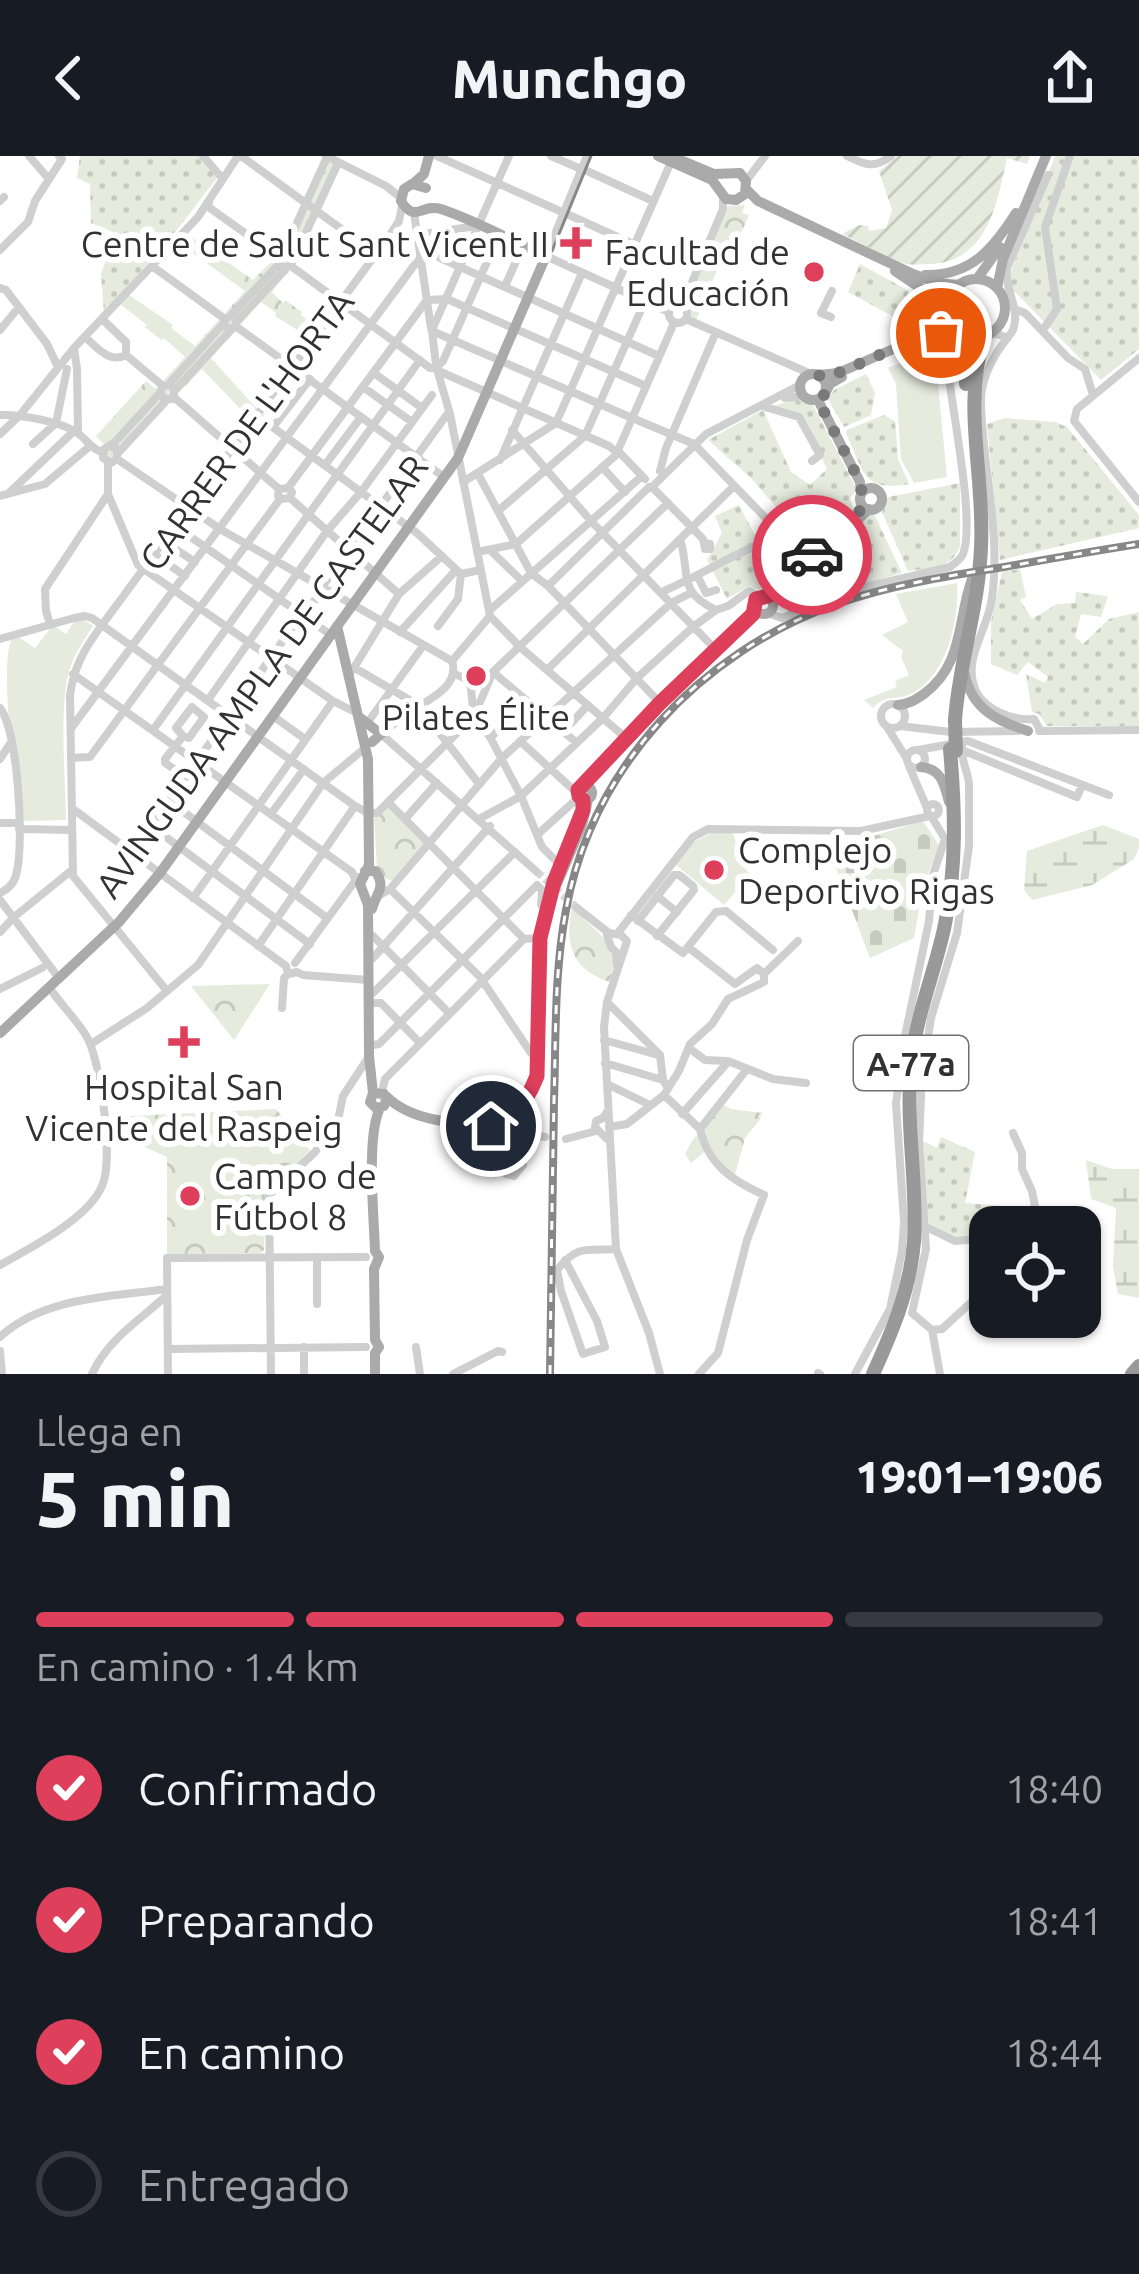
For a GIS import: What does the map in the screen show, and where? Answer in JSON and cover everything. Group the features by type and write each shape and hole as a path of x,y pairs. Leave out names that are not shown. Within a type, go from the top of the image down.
{"highway":[{"name":"A-77a","path":"876,1374 909,1302 918,1256 915,1081 958,885 961,819 957,747 950,723 957,653 972,579 976,517 960,333"},
{"name":"A-77a","path":"950,723 982,542 973,395 986,336"},
{"name":"A-77a","path":"876,1374 911,1263 914,1214 908,1090 915,1034 944,929 953,870 957,747"}],"main road":[{"path":"433,156 416,207 478,226 546,256"},
{"path":"807,382 938,328 952,290 977,278 1001,245 1043,156"},
{"path":"807,382 812,401 838,378 938,334 986,336 1001,322 1005,304 997,287 1004,259 1043,156"},
{"path":"667,158 895,271 946,309"},
{"path":"667,158 724,174 734,192 924,279 958,285"},
{"path":"900,268 935,275 972,265 998,242 1016,213"},
{"name":"AVINGUDA AMPLA DE CASTELAR","path":"0,1033 115,925 160,873 458,458 546,256"},
{"path":"977,278 997,287"},
{"name":"A-77a","path":"946,309 960,333"},
{"path":"539,1060 540,938 560,865 582,815 584,794 604,766 859,512 865,499 823,403 825,382 807,382"},
{"name":"A-77a","path":"982,542 981,577 964,672 975,700 997,724"},
{"name":"A-77a","path":"901,710 948,671 972,579"},
{"path":"380,1099 415,1119 506,1130 537,1076 545,934 554,887 582,825 584,794 626,738 765,605"},
{"path":"334,630 353,671 371,741 371,1050"},
{"path":"997,724 1034,730"},
{"name":"A-77a","path":"916,759 941,777 952,833 944,918 926,993"},
{"path":"368,886 373,936 371,1050 380,1099 371,1257 373,1374"}],"street":[{"path":"28,156 48,178"},
{"path":"0,250 28,222 35,201 62,159 59,156"},
{"path":"203,156 220,177"},
{"path":"207,206 220,177 239,156"},
{"path":"239,156 376,254"},
{"path":"33,444 56,423 74,348 207,206 239,156"},
{"path":"285,262 326,156 399,188 416,207 478,226"},
{"path":"433,156 634,244"},
{"path":"432,331 509,156"},
{"path":"551,156 653,200"},
{"path":"587,156 546,256 669,312"},
{"path":"682,306 734,192 763,156"},
{"path":"847,156 869,166 891,156"},
{"path":"1043,330 1057,309 1046,227 1070,156"},
{"path":"463,482 556,423 667,158"},
{"path":"338,163 285,262 111,454 108,494 138,565 362,719 423,646"},
{"path":"1034,730 1034,719 1010,718 978,696 970,667 988,623 997,548 981,391 1014,327 1006,268 1048,175"},
{"path":"207,206 443,374 618,452 706,543"},
{"path":"71,758 90,757 396,343 424,313 427,300 416,207"},
{"name":"CARRER DE L'HORTA","path":"73,674 102,624 399,221 416,207"},
{"path":"435,366 443,362 499,235"},
{"path":"505,286 524,246"},
{"path":"420,253 461,266 659,356"},
{"path":"70,729 420,253"},
{"path":"152,266 444,477"},
{"path":"500,460 582,273"},
{"path":"0,288 68,368"},
{"path":"831,317 821,313 832,291"},
{"path":"427,300 447,298 646,386"},
{"path":"498,511 585,436 644,301"},
{"path":"675,305 682,306 686,319 674,323 669,312 675,305"},
{"path":"0,330 19,307"},
{"path":"1014,309 1025,313 1068,358 1106,385"},
{"path":"424,313 432,331 435,366 449,412 490,613 502,631 626,738"},
{"path":"91,1045 198,965 323,783 445,687 454,673 452,661 522,581 625,492 673,466 719,425 807,382 790,365 686,319"},
{"path":"102,320 126,342 126,355 398,594"},
{"path":"1001,322 1008,338"},
{"path":"477,552 515,543 618,452 674,323"},
{"path":"432,331 694,444 784,537"},
{"path":"548,586 660,471 716,332"},
{"path":"478,819 520,796 604,718 637,679 716,610 853,590 950,567 961,558 963,476 938,334"},
{"path":"986,336 1008,338"},
{"path":"85,338 109,358 126,355"},
{"path":"915,345 926,344 937,352 950,384"},
{"path":"74,348 68,368 76,432"},
{"path":"1139,358 1074,414 1076,425 1139,502"},
{"path":"153,730 420,360"},
{"path":"0,434 68,368"},
{"path":"1085,369 1094,395"},
{"path":"374,373 422,408"},
{"path":"273,427 310,379"},
{"path":"363,387 412,422"},
{"path":"208,700 327,531 432,394"},
{"path":"761,406 799,417 820,455 812,461"},
{"path":"132,852 302,614 326,589 449,412"},
{"path":"0,415 20,415 76,432 90,446 111,454 220,529 452,661"},
{"path":"256,416 409,526 459,572 458,598 438,626"},
{"path":"325,465 361,417"},
{"path":"512,430 602,533 715,649"},
{"path":"4,495 76,432"},
{"path":"4,495 45,484 90,446"},
{"path":"42,461 55,475"},
{"path":"660,471 673,466"},
{"path":"602,467 625,492"},
{"path":"478,474 531,573 660,703"},
{"path":"547,670 734,486"},
{"path":"50,624 45,590 108,494"},
{"path":"0,648 4,638 85,616 355,806 377,812 475,716 493,672 668,503"},
{"path":"175,526 279,599 334,630"},
{"path":"680,539 685,581"},
{"path":"168,544 195,562"},
{"path":"666,590 758,545"},
{"path":"490,550 522,581"},
{"path":"442,556 398,594 353,671 418,706 479,784"},
{"path":"158,557 185,575"},
{"path":"400,632 459,572 480,569"},
{"path":"698,577 703,594"},
{"path":"685,581 716,610"},
{"path":"282,1008 284,978 340,901 399,877 501,759 545,716 671,603 703,594"},
{"path":"493,672 577,743"},
{"path":"454,673 470,681 475,716 520,796 543,850 560,865"},
{"path":"73,674 368,886 414,913 484,982 539,1060"},
{"path":"73,674 72,870 167,991"},
{"path":"194,898 333,700"},
{"path":"855,1374 890,1309 902,1251 896,1103 934,875 945,844 914,779 916,759 886,725 884,709 892,704 927,730"},
{"path":"564,731 588,705"},
{"path":"490,737 533,706"},
{"path":"0,708 12,741 19,826 17,872 0,897 91,1045 107,1160 102,1188 72,1222 0,1265"},
{"path":"901,710 896,736 916,759"},
{"path":"273,716 305,739"},
{"path":"950,723 968,731 1139,730"},
{"path":"886,725 927,730 950,723 997,724"},
{"path":"968,731 997,724"},
{"path":"183,736 165,763 186,777"},
{"path":"0,760 12,741"},
{"path":"371,741 421,769 536,871"},
{"path":"520,741 584,794 537,836"},
{"path":"916,759 957,747 1018,758 1109,795"},
{"path":"957,747 1076,797 1082,784"},
{"path":"940,1374 932,1330 912,1313 926,1249 922,1076 931,1018 957,933 969,845 969,784 957,747"},
{"path":"272,814 304,769"},
{"path":"405,819 437,783"},
{"path":"169,801 327,918"},
{"path":"388,802 524,939"},
{"path":"257,946 355,806"},
{"path":"72,808 292,969 372,989 420,1043"},
{"path":"616,938 693,837 709,829 861,831 931,811"},
{"path":"373,958 489,829 490,813"},
{"path":"0,823 71,828"},
{"path":"151,826 310,944"},
{"path":"372,989 515,852"},
{"path":"0,932 72,870"},
{"path":"632,918 679,874 694,889 657,936"},
{"path":"271,1374 269,1195 337,1125 343,1096 371,1050 538,885 546,910"},
{"path":"657,896 677,912"},
{"path":"577,908 627,945 619,952"},
{"path":"632,918 683,953 720,910 726,911 773,950"},
{"path":"373,936 449,1012"},
{"path":"380,1099 385,1079 449,1012 524,939 540,938"},
{"path":"616,938 617,974 607,1002 604,1040 603,1127 616,1249 660,1374"},
{"path":"735,984 798,941"},
{"path":"688,947 735,984"},
{"path":"0,989 42,968"},
{"path":"566,1139 627,1124 652,1105 728,999 764,982 760,971"},
{"path":"734,996 735,984"},
{"path":"607,1002 660,1055 665,1087 682,1114 700,1129 705,1148 724,1172 764,1195 747,1240 718,1353 699,1374"},
{"path":"604,1040 660,1055"},
{"path":"688,1052 773,1079 806,1084"},
{"path":"682,1114 728,1061"},
{"path":"605,1063 665,1087"},
{"path":"700,1129 747,1069"},
{"path":"607,1084 652,1105"},
{"path":"523,1165 514,1176 506,1174 506,1130 545,1137"},
{"path":"1013,1133 1035,1206"},
{"path":"926,1227 955,1241 969,1240"},
{"path":"565,1260 605,1347 584,1354 556,1275 565,1260 577,1251 616,1249"},
{"path":"317,1257 317,1304"},
{"path":"168,1374 167,1258 371,1257"},
{"path":"0,1337 46,1309 166,1292"},
{"path":"92,1374 101,1354 166,1292"},
{"path":"932,1330 942,1329 969,1304"},
{"path":"304,1347 304,1374"},
{"path":"168,1349 371,1347"},
{"path":"416,1347 420,1374"},
{"path":"0,1351 2,1374"},
{"path":"453,1374 502,1352"}],"green space":[{"path":"80,156 201,156 217,178 104,314 101,274 115,233 91,223 90,184 77,178"},
{"path":"898,156 1030,156 1027,164 1007,158 994,211 966,253 913,265 842,234 859,225 868,226 869,231 886,228 892,210 879,171"},
{"path":"1055,156 1139,156 1139,349 1101,380 1012,289 1010,274"},
{"path":"330,161 334,163 294,262 272,292 318,328 310,338 261,302 211,358 258,410 251,420 202,369 112,461 105,454 108,448 96,436 146,381 156,389 185,357 120,304 129,295 195,346 245,291 179,243 187,234 253,280 282,251"},
{"path":"745,205 742,213 749,215 739,238 732,235 696,320 687,299 728,206"},
{"path":"860,264 909,291 896,318 848,292"},
{"path":"923,353 936,364 947,477 914,483 901,459 896,384 888,368"},
{"path":"866,374 875,393 871,415 844,427 828,399 834,390"},
{"path":"795,399 813,405 857,490 850,498 854,510 806,555 783,533 793,527 751,478 708,440 763,410 791,472 810,485 827,469 805,422 771,407"},
{"path":"884,415 895,421 898,459 909,484 873,482 846,434"},
{"path":"1005,418 1067,427 1139,515 1139,528 1000,560 987,424"},
{"path":"960,483 957,554 939,566 908,571 882,512 888,497"},
{"path":"739,505 759,543 779,535 801,560 771,587 749,586 727,599 707,560 722,533 715,516"},
{"path":"871,514 902,573 838,592 813,564"},
{"path":"1020,569 1026,597 1020,600 1032,619 1057,604 1075,603 1076,592 1108,596 1101,617 1081,614 1075,637 1083,644 1109,619 1139,612 1139,726 1047,726 1032,712 1026,674 1045,683 1048,677 1028,662 1017,675 991,664 991,621 1002,572"},
{"path":"957,583 953,630 932,676 908,695 886,699 873,708 864,700 897,687 895,681 909,675 903,651 882,635 908,622 896,594"},
{"path":"75,620 93,626 74,657 66,684 66,820 19,821 8,698 10,644 14,634 35,648 53,625 66,634"},
{"path":"387,804 429,845 396,882 383,878 377,869 374,818"},
{"path":"923,821 940,847 926,880 914,938 870,958 829,849"},
{"path":"1103,825 1139,839 1134,859 1092,885 1032,900 1024,890 1027,851"},
{"name":"Complejo Deportivo Rigas","path":"712,832 733,833 750,875 724,905 676,865 694,842"},
{"path":"572,907 608,942 615,962 610,982 587,970 574,954 569,933"},
{"path":"270,984 234,1040 191,986"},
{"path":"722,1104 762,1113 745,1138 734,1178 708,1149 691,1163 685,1154"},
{"path":"276,1109 310,1150 266,1195 264,1250 167,1254 167,1157 110,1131 110,1117"},
{"path":"941,1137 975,1152 965,1203 1002,1206 969,1206 969,1238 949,1239 926,1224 923,1141 937,1148"},
{"path":"1086,1160 1112,1169 1139,1169 1139,1298 1118,1294 1113,1267 1116,1208 1091,1199"}],"tunnel":[{"path":"536,871 577,908"}],"tram line":[{"path":"552,251 591,156"}],"railway":[{"path":"550,1374 557,982 562,934 579,858 627,763 698,685 740,652 786,625 877,591 1139,544"}],"way so far":[{"path":"812,555 862,505 861,484 818,400 826,392 819,375 885,355 938,328 946,313 956,330 941,333"}],"place":[{"name":"Centre de Salut Sant Vicent II","path":"576,243"},
{"name":"Facultad de Educación","path":"814,272"},
{"name":"Pilates Élite","path":"476,676"},
{"name":"Complejo Deportivo Rigas","path":"714,870"},
{"name":"Hospital San Vicente del Raspeig","path":"184,1042"},
{"name":"Campo de Fútbol 8","path":"190,1196"}],"route":[{"path":"491,1126 511,1116 537,1076 540,938 554,882 583,810 578,790 753,614 756,599 768,596 812,555"}]}
